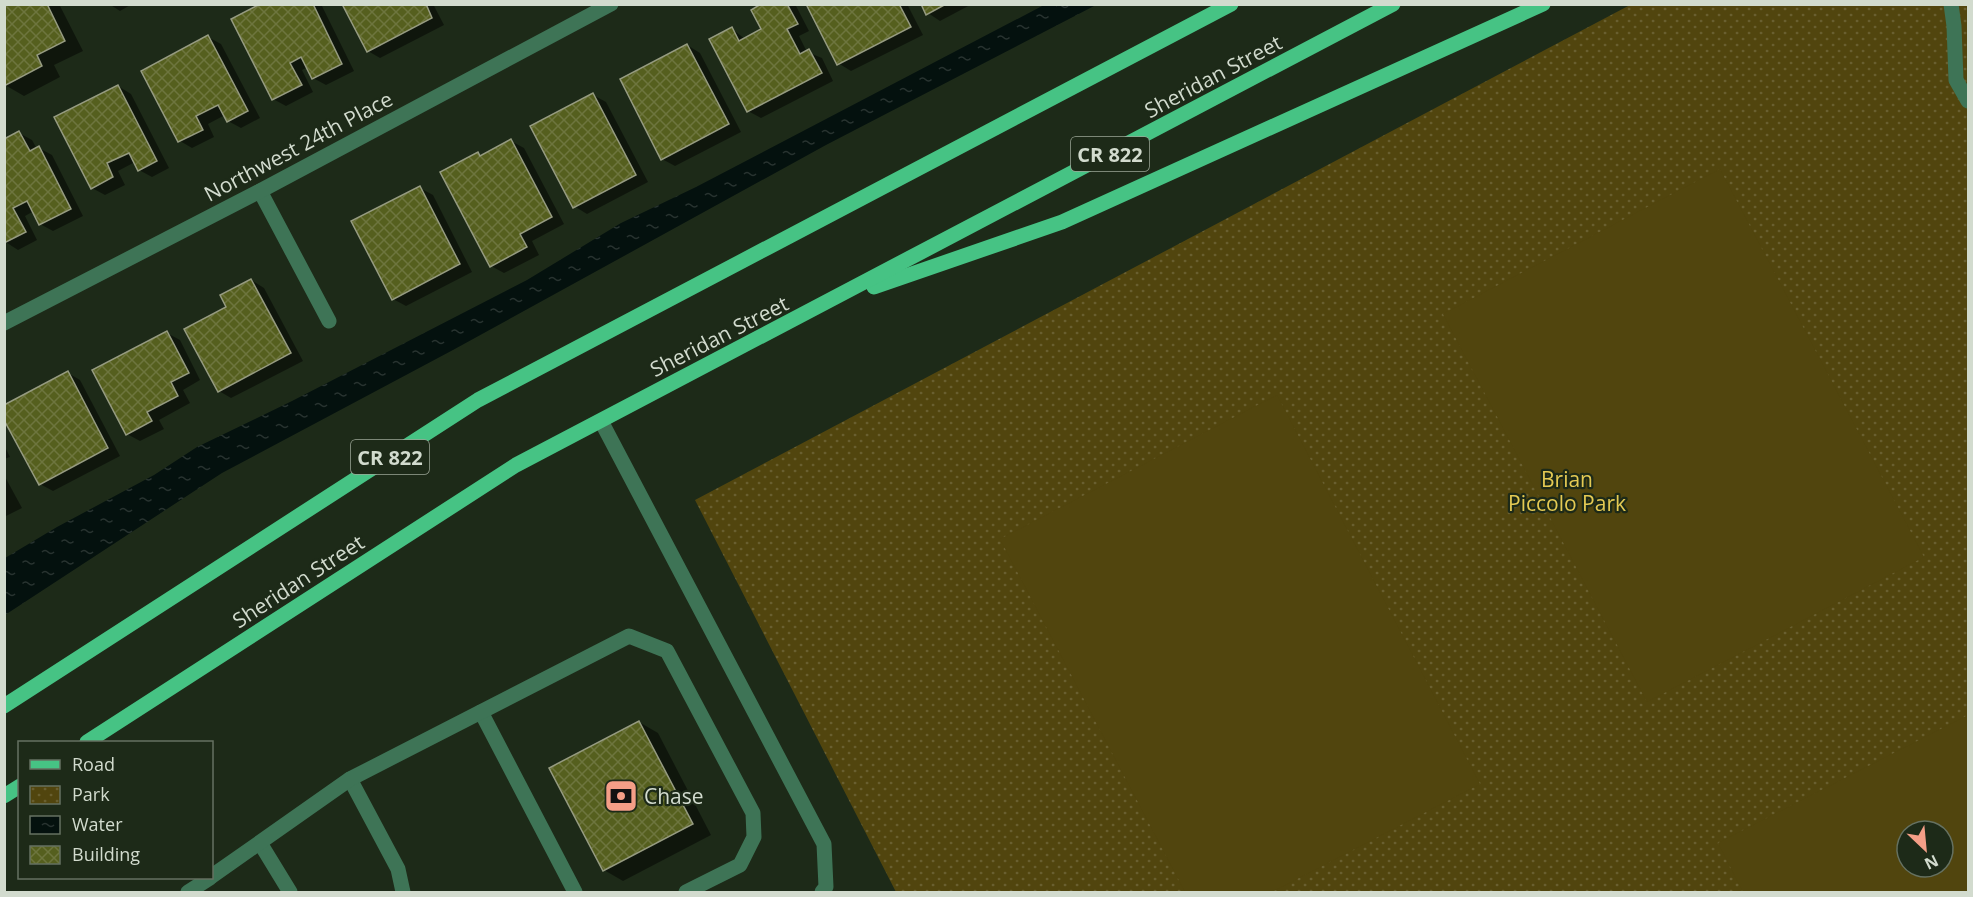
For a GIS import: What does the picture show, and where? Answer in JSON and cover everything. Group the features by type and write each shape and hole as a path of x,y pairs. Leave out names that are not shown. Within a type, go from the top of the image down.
{"main road":[{"name":"CR 822","path":"4,706 478,399 1232,4"},
{"name":"Sheridan Street","path":"89,741 516,465 1393,4"},
{"path":"826,304 1062,222 1543,4"},
{"path":"4,796 18,787"}],"street":[{"name":"Northwest 24th Place","path":"4,323 260,191 611,4"},
{"path":"1951,4 1956,80 1968,101"},
{"path":"260,191 329,321"},
{"path":"601,421 824,844 826,887 822,892"},
{"path":"213,876 350,779 628,636 667,651 753,813 754,837 740,865 686,892"},
{"path":"481,712 575,892"},
{"path":"350,779 398,869 403,892"},
{"path":"260,843 290,892"},
{"path":"189,892 208,879"}],"green space":[{"name":"Brian Piccolo Park","path":"1630,5 1968,5 1968,892 896,892 695,500"},
{"path":"1720,169 1924,557 1647,702 1443,314"},
{"path":"1277,395 1480,784 1272,892 1185,892 1000,539"},
{"path":"1968,715 1968,892 1743,892 1718,843"}],"water":[{"path":"1044,5 1096,5 826,145 453,350 222,473 5,615 5,558 57,527 154,475 197,447 292,401 527,280 621,223 696,187"}],"building":[{"path":"4,4 47,4 65,41 37,55 42,66 4,86"},
{"path":"260,4 313,4 342,64 312,79 301,57 290,63 302,85 272,100 231,19"},
{"path":"342,4 426,4 432,18 367,52"},
{"path":"761,4 787,4 798,24 787,29 800,54 809,49 822,73 747,112 709,39 732,27 739,41 761,29 751,10"},
{"path":"806,4 899,4 911,27 837,65"},
{"path":"921,4 946,4 926,15"},
{"path":"208,35 248,111 227,122 218,105 196,116 203,130 178,142 141,71"},
{"path":"687,44 729,124 661,160 620,79"},
{"path":"118,85 157,161 138,171 129,153 107,163 113,177 91,189 54,117"},
{"path":"593,93 636,175 573,208 530,126"},
{"path":"19,131 30,151 39,146 71,209 39,225 27,201 13,208 26,232 4,243 4,139"},
{"path":"511,139 552,217 520,234 527,247 490,267 440,172 478,152 480,156"},
{"path":"420,186 460,264 392,300 351,221"},
{"path":"251,279 291,353 218,392 184,329 226,307 220,295"},
{"path":"167,331 189,373 171,382 178,396 147,412 152,421 126,435 92,370"},
{"path":"68,371 108,448 39,485 4,420 4,405"},
{"name":"Chase","path":"639,721 693,824 603,871 549,768"}],"place":[{"name":"Chase","path":"621,796"}]}
